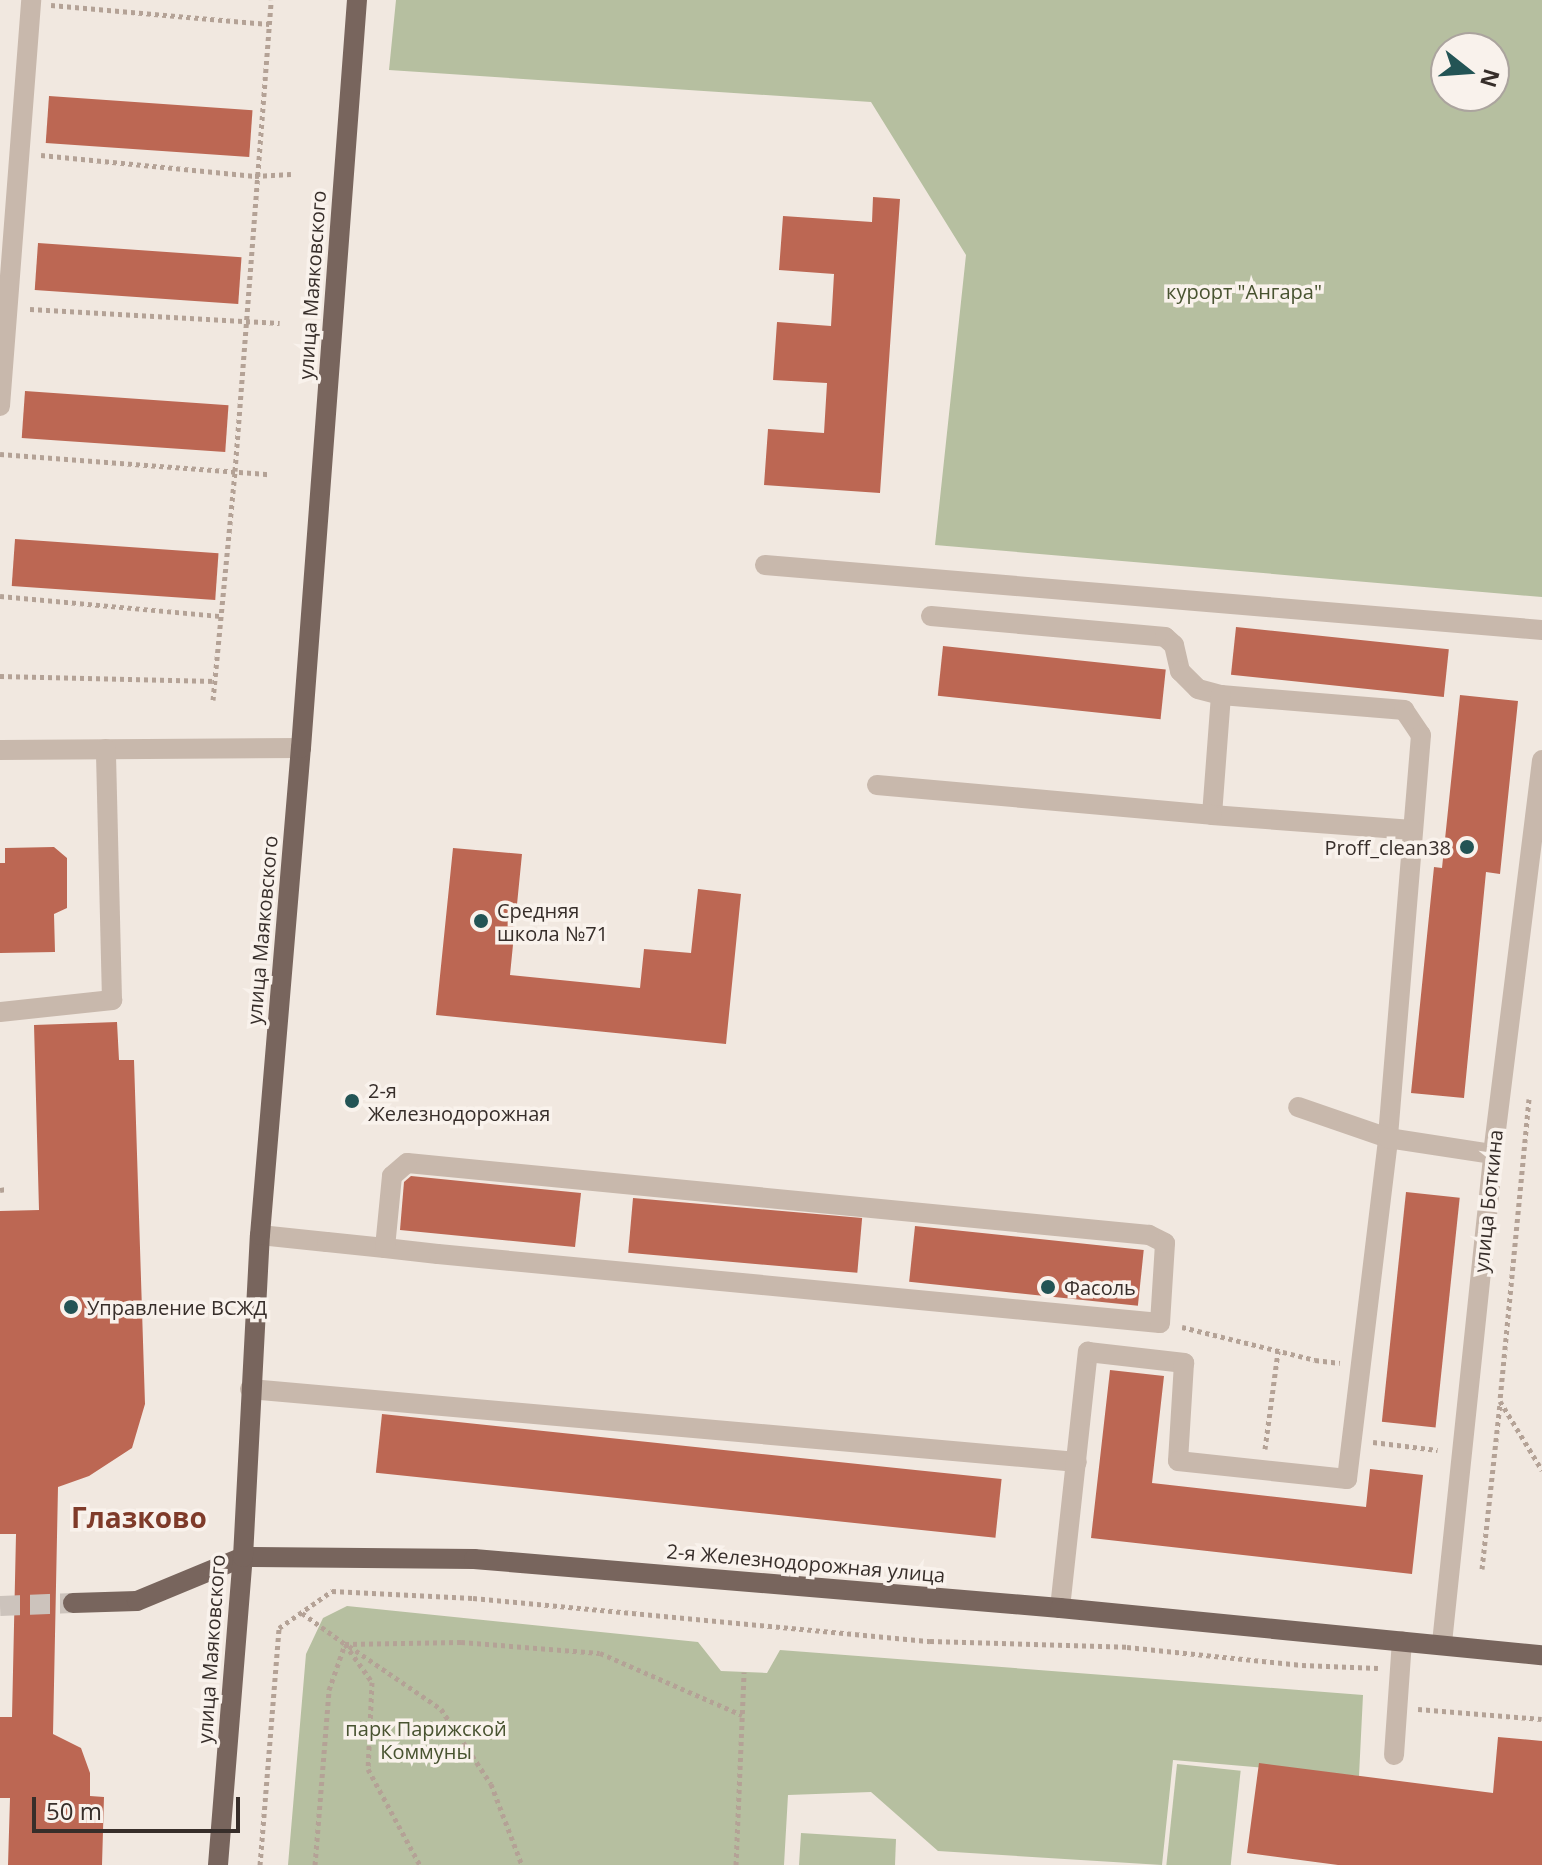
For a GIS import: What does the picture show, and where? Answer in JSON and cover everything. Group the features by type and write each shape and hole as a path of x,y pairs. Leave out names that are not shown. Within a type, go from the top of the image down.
{"main road":[{"name":"улица Маяковского","path":"218,1865 243,1557 260,1235 301,748 357,0"},
{"name":"2-я Железнодорожная улица","path":"73,1603 137,1601 243,1557 474,1559 1060,1608 1542,1655"}],"street":[{"path":"0,406 30,2"},
{"path":"765,565 1542,630"},
{"path":"931,616 1165,637 1174,645 1180,671 1198,689 1221,695 1404,710 1421,735 1388,1138 1347,1479 1178,1461 1184,1363 1088,1352 1060,1608"},
{"path":"1212,815 1221,695"},
{"path":"0,750 301,748"},
{"path":"0,1012 112,1000 106,749"},
{"name":"улица Боткина","path":"1442,1643 1493,1154 1542,760"},
{"path":"877,785 1412,830"},
{"path":"1298,1107 1388,1138 1493,1154"},
{"path":"260,1235 385,1248 1160,1323 1165,1243 1149,1235 407,1163 392,1176 385,1248"},
{"path":"250,1389 1077,1462"},
{"path":"1394,1755 1402,1641"}],"path":[{"path":"213,700 235,471 255,176 271,0"},
{"path":"30,2 269,24"},
{"path":"19,153 255,176 291,174"},
{"path":"8,307 246,324 280,323"},
{"path":"0,454 268,474"},
{"path":"0,596 221,616"},
{"path":"0,676 215,681"},
{"path":"1482,1569 1529,1099"},
{"path":"1160,1323 1205,1331 1315,1360 1361,1365"},
{"path":"1263,1470 1278,1351"},
{"path":"1500,1401 1542,1470"},
{"path":"1352,1440 1461,1452"},
{"path":"260,1865 279,1628 332,1591 473,1598 930,1641 1127,1647 1302,1665 1400,1669"},
{"path":"301,1613 441,1709 491,1784 522,1865"},
{"path":"345,1644 461,1642 600,1653 742,1715"},
{"path":"315,1865 329,1690 345,1644"},
{"path":"345,1644 372,1682 368,1769 420,1865"},
{"path":"736,1865 744,1672"},
{"path":"1397,1707 1542,1719"}],"green space":[{"name":"курорт \"Ангара\"","path":"396,0 1542,0 1542,597 935,545 966,255 871,102 389,70"},
{"name":"парк Парижской Коммуны","path":"347,1606 698,1642 721,1671 767,1673 780,1650 1363,1695 1359,1776 1173,1760 1162,1865 938,1851 871,1792 788,1795 784,1865 288,1865 306,1654 323,1618"},
{"path":"1177,1764 1241,1771 1231,1865 1166,1865"},
{"path":"801,1833 896,1839 895,1865 799,1865"}],"building":[{"path":"49,96 253,110 249,157 46,143"},
{"path":"873,197 900,199 880,493 764,485 768,429 824,433 827,383 773,380 777,322 831,326 834,274 779,270 783,216 872,222"},
{"path":"38,243 242,257 238,304 35,290"},
{"path":"25,391 229,405 225,452 22,438"},
{"path":"15,539 219,553 215,600 12,586"},
{"path":"1236,627 1449,649 1444,697 1231,675"},
{"path":"943,646 1166,669 1161,719 938,696"},
{"path":"1460,695 1518,701 1500,874 1486,872 1464,1098 1411,1093 1434,867 1442,868"},
{"path":"54,847 67,858 67,908 54,914 55,952 0,953 0,863 5,863 5,848"},
{"name":"Средняя школа №71","path":"453,848 522,854 510,975 640,988 644,949 691,953 698,889 741,894 726,1044 436,1015"},
{"name":"Управление ВСЖД","path":"117,1022 119,1060 134,1060 145,1404 132,1448 89,1476 58,1487 53,1734 81,1748 90,1773 90,1796 104,1797 102,1865 8,1865 10,1798 0,1798 0,1717 12,1717 16,1534 0,1534 0,1211 39,1210 34,1025"},
{"path":"411,1176 581,1193 575,1247 400,1230 404,1182"},
{"path":"1406,1192 1460,1198 1436,1427 1382,1422"},
{"path":"633,1198 862,1218 857,1273 628,1253"},
{"path":"915,1226 1144,1250 1138,1306 909,1282"},
{"path":"1110,1370 1164,1376 1152,1483 1366,1507 1370,1469 1423,1475 1412,1574 1091,1538"},
{"path":"382,1414 1002,1479 995,1538 376,1473"},
{"path":"1498,1737 1542,1741 1542,1865 1338,1865 1247,1853 1259,1763 1493,1793"}],"tunnel":[{"path":"0,1606 73,1603"}],"place":[{"name":"Proff_clean38","path":"1467,847"},
{"name":"Средняя школа №71","path":"481,921"},
{"name":"2-я Железнодорожная","path":"352,1101"},
{"name":"Фасоль","path":"1048,1287"},
{"name":"Управление ВСЖД","path":"71,1307"}],"district":[{"name":"Глазково","path":"139,1517"}]}
